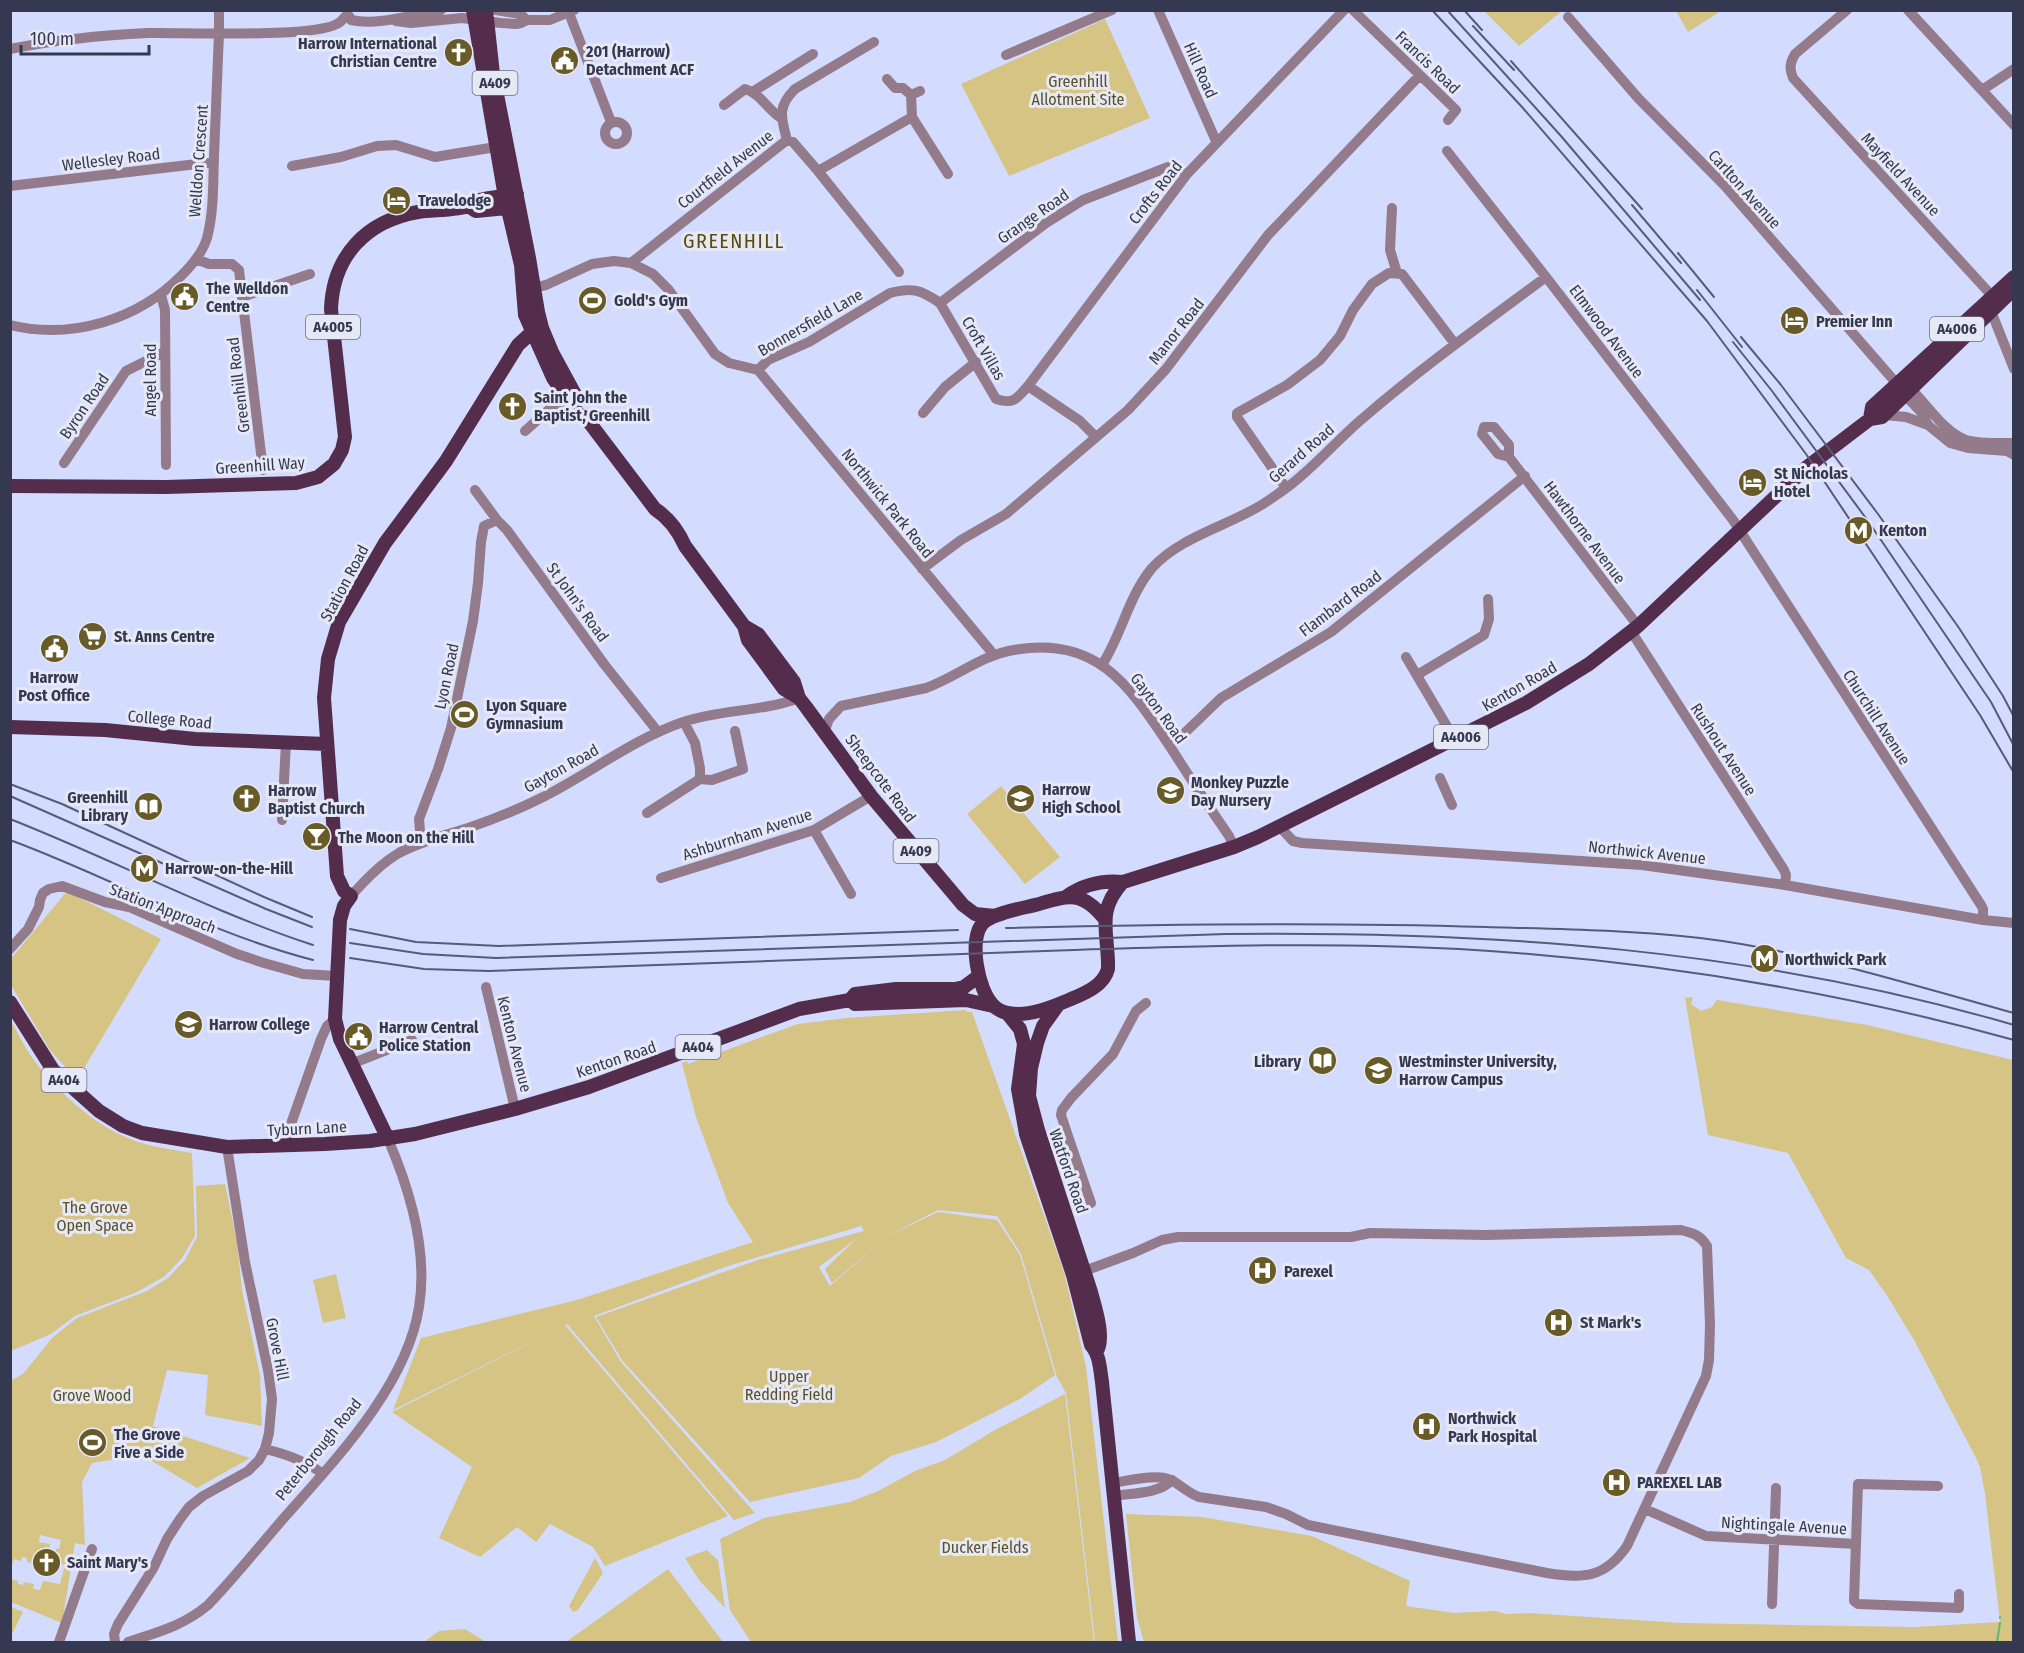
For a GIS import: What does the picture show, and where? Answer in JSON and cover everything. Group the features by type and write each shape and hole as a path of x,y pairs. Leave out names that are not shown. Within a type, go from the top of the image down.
{"main road":[{"name":"A409","path":"484,14 521,265 529,289"},
{"name":"Greenhill Way","path":"10,486 166,487 296,483 318,477 334,464 342,450 345,437 331,309 332,291 341,265 355,243 371,230 393,218 416,212 468,206 476,211 512,201"},
{"name":"Kenton Road","path":"1067,896 1078,889 1110,881 1123,882 1234,847 1280,827 1455,740 1542,693 1589,664 1634,628 1798,475 1870,419 1882,417 1902,387 2013,277"},
{"name":"Sheepcote Road","path":"529,289 537,330 560,369 574,401 586,411 586,418 655,509 657,519 665,530 673,539 685,546 744,627 758,634 794,682 799,698 825,730 871,796 963,905 975,914 995,916"},
{"name":"Kenton Road","path":"1870,419 1872,407 1902,387 1991,311 2013,289"},
{"name":"Station Road","path":"351,896 344,891 337,876 324,713 326,674 339,622 385,543 446,461 518,345 537,330"},
{"name":"College Road","path":"10,727 127,731 195,739 327,744"},
{"path":"1104,918 1089,903 1067,896 995,916 983,923 976,934 978,970 984,992 993,1006 1007,1013 1028,1013 1058,1005 1079,996 1101,982 1107,975 1108,969 1104,918 1110,898 1123,882"},
{"path":"337,973 340,920 344,906 351,896"},
{"name":"Sheepcote Road","path":"963,905 976,934"},
{"name":"Kenton Road","path":"388,1139 515,1109 631,1072 799,1009 850,1000 855,994 964,987 978,970"},
{"name":"Peterborough Road","path":"337,973 335,1019 340,1039 388,1139"},
{"name":"Kenton Road","path":"850,1000 855,1004 966,1000 993,1006"},
{"name":"A404","path":"10,1002 53,1070 99,1111 123,1126 142,1133 227,1147"},
{"name":"Watford Road","path":"1058,1005 1043,1026 1036,1042 1029,1096 1079,1273 1091,1345 1097,1351 1129,1642"},
{"name":"Watford Road","path":"1007,1013 1020,1029 1024,1044 1018,1089 1026,1134 1079,1273"},
{"name":"Tyburn Lane","path":"227,1147 286,1146 388,1139"}],"street":[{"name":"Welldon Crescent","path":"10,325 31,330 60,330 99,323 130,312 161,295 196,259 207,240 213,200 219,10"},
{"path":"10,48 145,33 308,30 346,21 393,20 441,10"},
{"path":"1006,55 1112,10"},
{"name":"Hill Road","path":"1158,10 1216,141"},
{"name":"Crofts Road","path":"1005,402 1014,401 1028,386 1187,174 1216,141 1344,10"},
{"name":"Francis Road","path":"1353,10 1456,110 1448,120"},
{"name":"Mayfield Avenue","path":"1847,10 1795,54 1790,62 1792,78 1993,297"},
{"path":"1908,10 2013,125"},
{"path":"393,20 411,23 484,14 516,24 527,20 550,20 571,12 611,122"},
{"name":"Carlton Avenue","path":"1568,17 1638,98 1725,186 1902,387"},
{"path":"787,140 781,118 786,98 795,88 874,42"},
{"path":"754,91 813,54"},
{"path":"1982,90 2013,69"},
{"name":"Manor Road","path":"922,569 961,540 1006,514 1128,410 1166,369 1268,235 1306,192 1420,75"},
{"path":"887,79 895,87 916,93 912,117 948,174"},
{"path":"724,105 745,89 754,91 771,112 781,118"},
{"path":"818,171 912,117"},
{"name":"Courtfield Avenue","path":"631,263 787,140 793,142 818,171 899,272"},
{"path":"292,166 341,157 377,146 396,145 435,157 502,146"},
{"name":"Elmwood Avenue","path":"1447,151 1740,531"},
{"name":"Wellesley Road","path":"10,186 214,162"},
{"name":"Grange Road","path":"940,303 1046,223 1083,200 1168,167 1187,174"},
{"path":"1392,208 1390,250 1397,273"},
{"name":"Greenhill Road","path":"196,259 209,264 232,264 239,270 263,470"},
{"name":"Bonnersfield Lane","path":"529,289 546,285 592,264 614,261 631,263 653,274 668,289 715,354 729,363 758,370 768,360 808,342 890,293 905,289 916,290 928,294 940,303"},
{"path":"1286,488 1238,417 1237,412 1287,384 1320,360 1340,336 1353,310 1371,284 1389,273 1402,274 1455,345"},
{"path":"242,297 310,274"},
{"name":"Gerard Road","path":"1102,665 1109,655 1137,588 1154,566 1181,545 1260,507 1286,488 1303,475 1361,419 1546,277"},
{"name":"Angel Road","path":"161,295 165,310 165,465"},
{"name":"Croft Villas","path":"940,303 996,399 1005,402"},
{"path":"1991,311 2013,368"},
{"name":"Byron Road","path":"64,463 126,371 164,352"},
{"path":"923,412 945,387 976,362"},
{"name":"Northwick Park Road","path":"758,370 994,655"},
{"path":"1028,386 1080,421 1096,437"},
{"path":"1902,387 1922,413 1928,425 1941,437 1959,446 1976,450 2007,451 2013,455"},
{"path":"1902,387 1949,430 1960,437 1976,442 2013,443"},
{"path":"525,431 553,406 574,401"},
{"path":"1884,415 1906,417 1928,425"},
{"name":"Hawthorne Avenue","path":"1509,457 1634,628"},
{"name":"Flambard Road","path":"1170,747 1221,698 1331,632 1525,476"},
{"name":"St John's Road","path":"475,490 507,530 604,664 658,732"},
{"name":"Lyon Road","path":"424,842 419,819 451,728 473,621 484,526 497,520"},
{"name":"Churchill Avenue","path":"1740,531 1981,905 1983,920"},
{"path":"1417,675 1484,635 1489,619 1488,599"},
{"name":"Rushout Avenue","path":"1634,628 1784,870 1785,885"},
{"name":"Gayton Road","path":"825,730 829,719 841,706 926,688 994,655 1037,648 1058,649 1084,656 1102,665 1121,680 1138,700 1229,836 1234,847"},
{"path":"1406,657 1455,740"},
{"name":"Gayton Road","path":"351,896 398,854 541,798 629,746 658,732 715,713 778,704 799,698"},
{"path":"684,722 695,743 700,778"},
{"path":"648,813 700,778 712,780 743,769 735,731"},
{"path":"282,820 285,742"},
{"path":"1440,778 1452,805"},
{"name":"Ashburnham Avenue","path":"661,878 814,830 871,796"},
{"name":"Northwick Avenue","path":"1280,827 1293,841 1302,843 1642,865 1785,885 1983,920 2013,923"},
{"path":"814,830 851,894"},
{"name":"Station Approach","path":"10,949 28,929 39,908 39,900 43,893 62,886 105,902 129,907 237,954 299,973 337,973"},
{"name":"Kenton Avenue","path":"486,987 515,1109"},
{"path":"1090,1203 1061,1115 1062,1110 1116,1049 1136,1011 1146,1003"},
{"path":"286,1146 292,1121 321,1039 327,1026 335,1019"},
{"path":"351,1064 412,1040"},
{"name":"Peterborough Road","path":"128,1642 172,1628 192,1618 208,1605 323,1474 369,1416 401,1365 419,1308 421,1266 409,1200 388,1139"},
{"name":"Grove Hill","path":"115,1642 114,1634 118,1624 154,1567 167,1539 180,1519 189,1507 203,1496 248,1471 259,1460 265,1449 269,1433 272,1400 268,1370 245,1262 227,1147"},
{"path":"1079,1273 1172,1237 1351,1237 1370,1233 1486,1235 1681,1230 1695,1233 1707,1246 1710,1350 1704,1381 1628,1546 1613,1563 1594,1574 1569,1577 1308,1525 1266,1507 1199,1497 1190,1494 1172,1480 1160,1477 1113,1489"},
{"path":"265,1449 297,1458 323,1474"},
{"name":"Nightingale Avenue","path":"1938,1486 1858,1484 1854,1601 1858,1604 1959,1608 1959,1593"},
{"path":"1772,1604 1776,1488"},
{"name":"Nightingale Avenue","path":"1645,1509 1706,1536 1856,1544"},
{"path":"59,1642 92,1549"}],"green space":[{"path":"1484,11 1562,11 1519,46"},
{"path":"1676,11 1721,11 1688,32"},
{"name":"Greenhill Allotment Site","path":"1105,19 1150,118 1009,176 961,84"},
{"path":"1001,786 1060,857 1025,884 967,814"},
{"path":"70,893 161,939 77,1080 50,1050 11,985 10,960 64,894"},
{"name":"Northwick Park","path":"1693,997 1691,1004 1701,1011 1712,1007 1717,1000 1867,1025 2013,1060 2013,1642 1144,1642 1137,1618 1126,1514 1202,1517 1312,1536 1410,1581 1406,1606 1454,1613 1495,1611 1506,1614 1529,1613 1681,1623 1914,1627 2000,1622 1985,1494 1976,1458 1914,1340 1888,1297 1869,1270 1846,1258 1788,1153 1708,1135 1685,998"},
{"name":"Upper Redding Field","path":"966,1010 972,1012 1064,1272 1086,1367 1118,1642 1095,1642 1066,1393 1057,1377 1021,1254 997,1216 938,1210 885,1237 938,1212 997,1220 1020,1255 1055,1375 1020,1399 936,1442 891,1456 859,1478 750,1502 622,1360 596,1317 758,1260 864,1231 861,1226 728,1266 594,1316 621,1362 755,1513 734,1520 567,1324 565,1325 728,1516 605,1566 593,1547 550,1524 536,1542 517,1527 480,1557 439,1538 472,1467 392,1412 550,1333 393,1410 421,1338 577,1300 753,1242 728,1203 696,1117 682,1063 687,1061 688,1064 798,1024 846,1018","holes":["857,1238 825,1269 832,1283 885,1238 830,1286 819,1267"]},
{"name":"The Grove Open Space","path":"11,1021 40,1068 67,1097 88,1115 129,1139 156,1147 192,1153 195,1236 182,1258 165,1276 137,1292 75,1316 51,1334 11,1351"},
{"name":"Grove Wood","path":"225,1184 237,1242 242,1290 260,1375 262,1426 205,1415 208,1375 167,1370 153,1426 250,1458 197,1488 142,1455 92,1463 82,1482 85,1545 75,1543 62,1623 11,1602 11,1579 18,1581 18,1584 23,1585 24,1582 34,1584 33,1589 40,1590 43,1581 60,1584 65,1565 54,1562 55,1556 59,1557 60,1553 55,1552 59,1549 61,1540 40,1535 39,1542 50,1544 49,1548 45,1547 43,1553 48,1555 46,1561 39,1560 38,1564 27,1562 27,1558 22,1557 21,1561 14,1559 11,1565 10,1381 23,1374 52,1338 77,1318 147,1291 168,1278 185,1260 197,1237 196,1186"},
{"path":"336,1274 346,1318 323,1323 313,1280"},
{"name":"Ducker Fields","path":"1065,1394 1094,1642 751,1642 730,1610 720,1539 764,1518 850,1502 878,1491 915,1471 945,1460 995,1430"},
{"path":"707,1550 718,1560 725,1608 699,1580 685,1558"},
{"path":"595,1558 603,1573 578,1610 573,1612 569,1606"},
{"path":"668,1569 723,1642 566,1642"},
{"path":"11,1607 23,1612 11,1636"},
{"path":"465,1629 486,1642 424,1642 439,1631"}],"waterway":[{"path":"1997,1642 2000,1623"}],"railway":[{"path":"1432,10 1522,107 1707,321 1806,454 1980,715 2014,773"},
{"path":"1447,10 1561,136 1700,300"},
{"path":"1464,10 1482,30"},
{"path":"1473,26 1514,70"},
{"path":"1511,61 1642,209"},
{"path":"1632,205 1681,263"},
{"path":"1678,253 1714,297"},
{"path":"1697,290 1742,347"},
{"path":"1741,337 1781,385 1878,514 1959,628 2014,717"},
{"path":"1733,342 1868,521 1991,702 2014,746"},
{"path":"10,784 62,804 312,917"},
{"path":"10,796 312,927"},
{"path":"10,819 236,917 313,945"},
{"path":"10,840 197,920 313,960"},
{"path":"1006,928 1366,924 1567,929 1673,935 1780,951 1898,980 2014,1013"},
{"path":"350,929 416,942 499,946 958,930"},
{"path":"350,943 423,954 496,958 1226,934 1426,936 1525,941 1722,962 1819,978 1917,999 2014,1025"},
{"path":"350,958 424,969 489,971 1171,947 1315,945 1459,949 1599,961 1739,980 1877,1006 2014,1040"}],"place":[{"name":"Harrow International Christian Centre","path":"458,52"},
{"name":"201 (Harrow) Detachment ACF","path":"565,60"},
{"name":"Travelodge","path":"397,200"},
{"name":"The Welldon Centre","path":"185,297"},
{"name":"Gold's Gym","path":"593,300"},
{"name":"Premier Inn","path":"1795,321"},
{"name":"Saint John the Baptist, Greenhill","path":"513,406"},
{"name":"St Nicholas Hotel","path":"1753,482"},
{"name":"Kenton","path":"1858,530"},
{"name":"St. Anns Centre","path":"93,636"},
{"name":"Harrow Post Office","path":"54,649"},
{"name":"Lyon Square Gymnasium","path":"465,714"},
{"name":"Monkey Puzzle Day Nursery","path":"1170,791"},
{"name":"Harrow High School","path":"1021,798"},
{"name":"Harrow Baptist Church","path":"247,799"},
{"name":"Greenhill Library","path":"149,806"},
{"name":"The Moon on the Hill","path":"317,837"},
{"name":"Harrow-on-the-Hill","path":"144,868"},
{"name":"Northwick Park","path":"1764,959"},
{"name":"Harrow College","path":"188,1024"},
{"name":"Harrow Central Police Station","path":"358,1036"},
{"name":"Library","path":"1322,1061"},
{"name":"Westminster University, Harrow Campus","path":"1378,1070"},
{"name":"Parexel","path":"1263,1271"},
{"name":"St Mark's","path":"1559,1322"},
{"name":"Northwick Park Hospital","path":"1427,1427"},
{"name":"The Grove Five a Side","path":"93,1443"},
{"name":"PAREXEL LAB","path":"1616,1482"},
{"name":"Saint Mary's","path":"46,1562"}],"district":[{"name":"GREENHILL","path":"734,241"}]}
